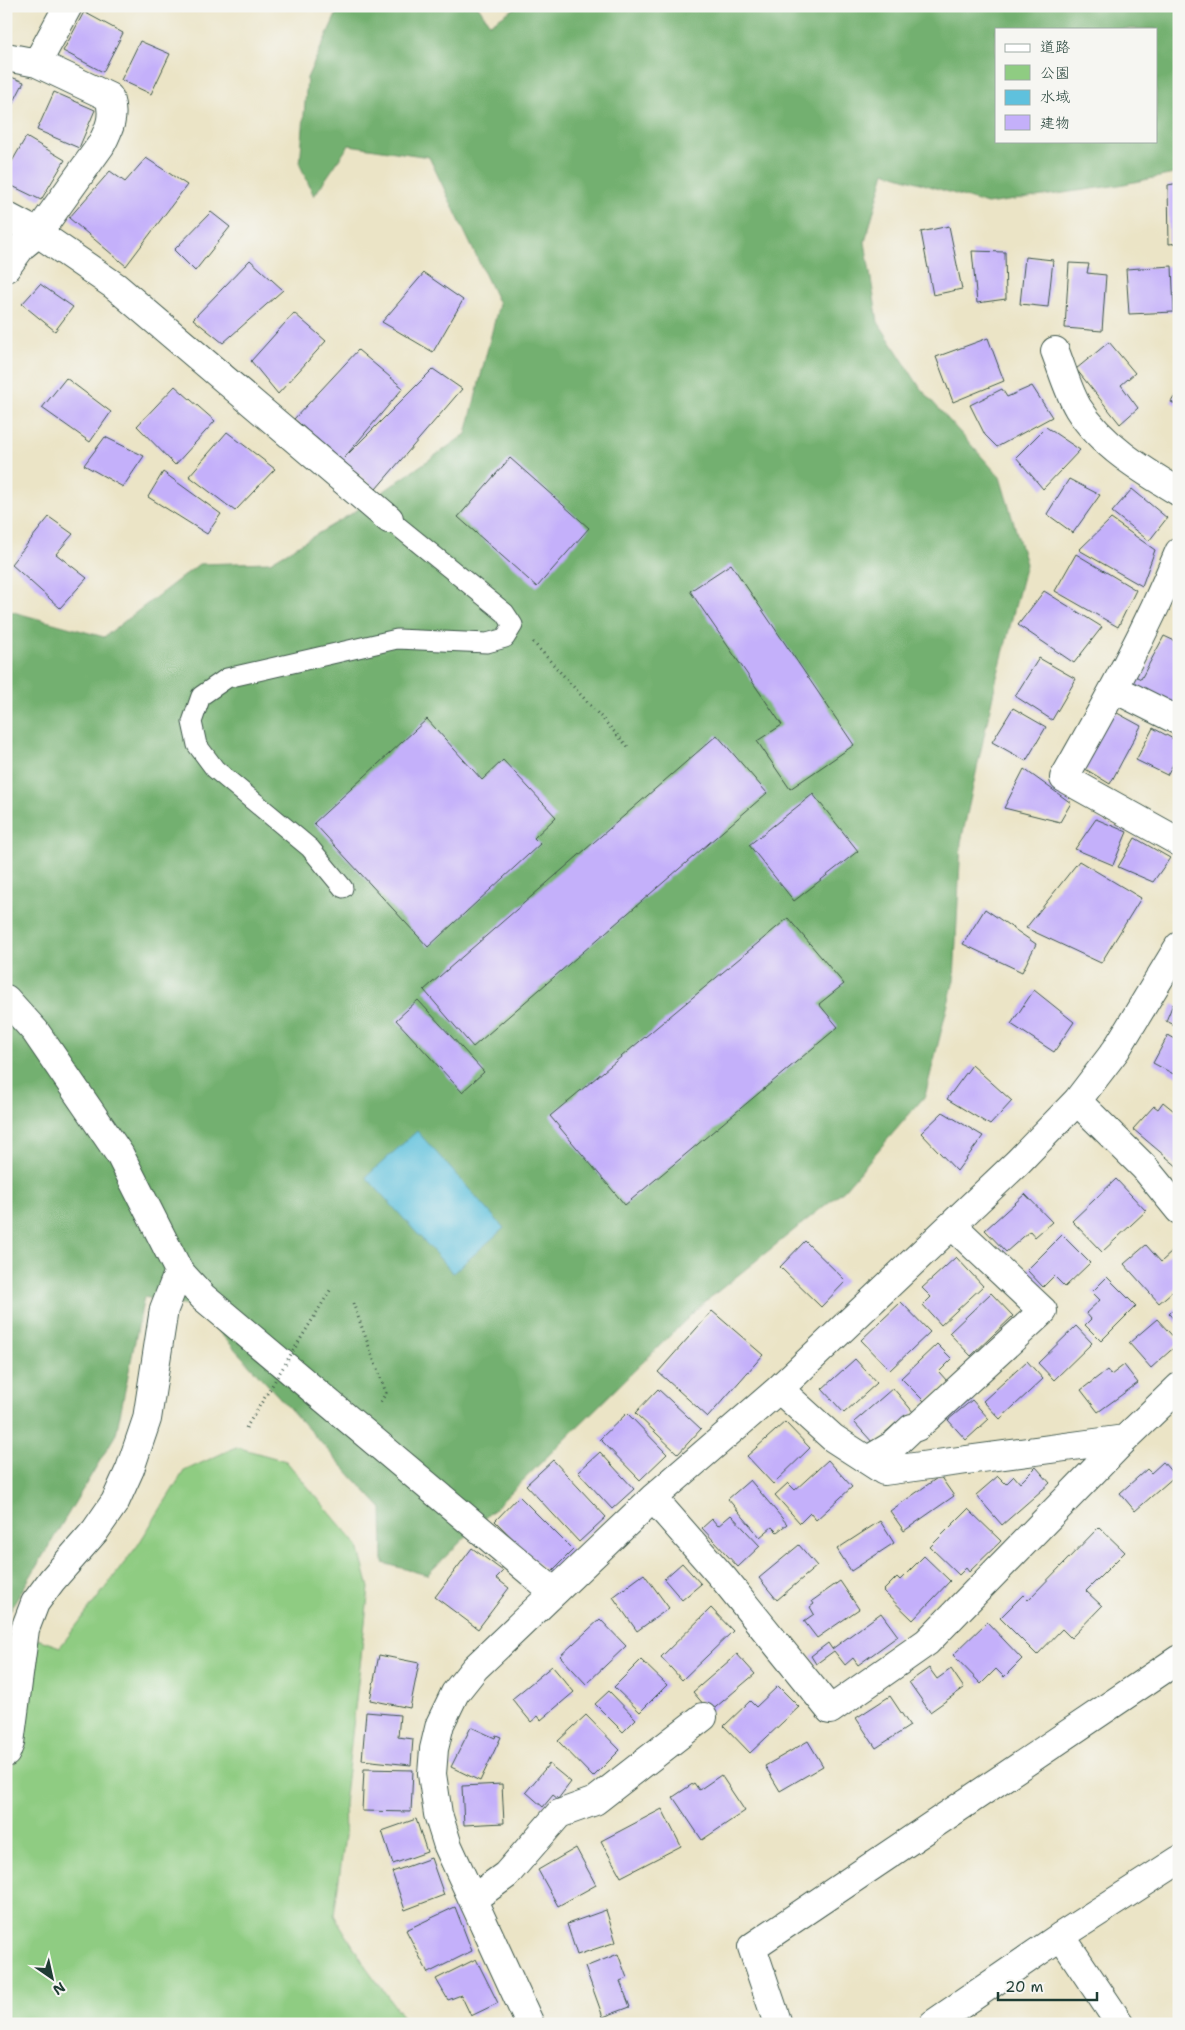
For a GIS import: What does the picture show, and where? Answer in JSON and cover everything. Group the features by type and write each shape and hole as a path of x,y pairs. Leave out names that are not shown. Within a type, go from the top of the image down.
{"street":[{"path":"37,63 68,6"},
{"path":"6,57 37,63 109,97 113,109 109,130 101,145 38,233 22,246 6,268"},
{"path":"6,216 38,233 115,286 389,519"},
{"path":"1055,350 1078,408 1094,428 1131,461 1179,492"},
{"path":"1179,552 1162,595 1115,689 1064,778 1179,842"},
{"path":"1115,689 1179,722"},
{"path":"530,2024 448,1846 438,1814 432,1774 434,1749 440,1724 456,1693 475,1668 653,1498 779,1389 1017,1163 1077,1101 1116,1050 1178,950"},
{"path":"6,999 35,1031 120,1155 179,1272 203,1297 554,1592"},
{"path":"1077,1101 1144,1167 1179,1210"},
{"path":"868,1460 895,1444 912,1428 918,1427 1043,1310 952,1225"},
{"path":"6,1754 10,1743 25,1629 35,1603 52,1580 95,1531 115,1502 130,1469 147,1419 164,1309 179,1272"},
{"path":"653,1498 724,1579 830,1710 927,1642 1125,1439 1179,1387"},
{"path":"779,1389 833,1438 884,1470 1125,1439"},
{"path":"778,2024 752,1947 1179,1659"},
{"path":"474,1900 506,1875 559,1814 595,1801 703,1717"},
{"path":"933,2024 1061,1936 1179,1860"},
{"path":"1061,1936 1120,2024"}],"lane":[{"path":"343,888 310,848 215,769 197,745 192,722 201,696 227,678 397,639 487,643 505,638 513,625 505,613 389,519"}],"path":[{"path":"535,644 629,748"},
{"path":"246,1428 332,1289"},
{"path":"353,1303 386,1393"}],"green space":[{"path":"340,6 478,6 490,24 518,6 1179,6 1179,173 1119,185 987,204 885,172 865,242 878,322 921,389 1000,477 1026,564 996,681 961,842 954,980 925,1096 844,1190 701,1305 427,1575 383,1563 382,1509 197,1308 144,1297 116,1434 11,1609 6,1610 6,610 104,637 199,564 270,562 351,514 466,434 499,304 429,157 349,145 314,196 300,165 307,78"},
{"path":"236,1447 286,1461 358,1546 369,1588 344,1804 345,1836 334,1915 366,1967 408,2024 6,2024 6,1776 25,1746 26,1701 37,1639 60,1647 138,1545 184,1471"}],"water":[{"path":"417,1131 504,1228 453,1273 366,1177"}],"building":[{"path":"84,12 123,33 103,72 63,51"},
{"path":"140,41 170,54 151,94 121,80"},
{"path":"6,75 24,82 6,117"},
{"path":"54,92 95,110 79,148 37,130"},
{"path":"26,137 65,160 41,200 6,183 6,172"},
{"path":"146,158 187,185 126,266 69,218 110,171 125,182"},
{"path":"1179,183 1179,243 1169,244 1168,185"},
{"path":"211,212 230,227 195,271 174,250"},
{"path":"949,226 962,289 933,295 921,232"},
{"path":"972,251 1005,252 1006,299 977,303"},
{"path":"1025,257 1053,260 1048,307 1020,304"},
{"path":"250,260 283,290 223,343 193,319"},
{"path":"1069,263 1089,264 1087,273 1106,275 1102,331 1065,328"},
{"path":"1172,266 1174,312 1129,314 1126,269"},
{"path":"424,273 463,300 433,352 382,322"},
{"path":"40,284 73,307 55,331 22,304"},
{"path":"294,313 326,341 278,394 251,361"},
{"path":"988,338 1004,381 953,402 936,357"},
{"path":"1109,342 1135,373 1121,385 1138,408 1120,424 1076,369"},
{"path":"358,350 403,388 344,458 433,369 462,389 376,489 294,419"},
{"path":"66,378 111,412 90,442 42,408"},
{"path":"175,386 215,421 175,465 137,426"},
{"path":"1032,386 1052,417 997,447 985,435 970,405 1002,389 1007,397"},
{"path":"1179,389 1179,406 1171,402"},
{"path":"1046,427 1080,450 1043,489 1016,457"},
{"path":"227,432 275,469 235,511 189,476"},
{"path":"105,437 144,456 123,487 84,465"},
{"path":"510,458 589,528 537,587 458,517"},
{"path":"163,472 221,514 207,534 148,497"},
{"path":"1069,479 1100,495 1073,533 1047,514"},
{"path":"1132,489 1167,518 1149,541 1112,512"},
{"path":"49,517 73,534 56,554 87,578 60,608 11,564"},
{"path":"1111,519 1155,550 1142,586 1079,550"},
{"path":"1076,554 1136,590 1118,627 1055,591"},
{"path":"731,564 854,745 790,789 757,741 782,725 690,591"},
{"path":"1044,591 1102,627 1074,663 1018,625"},
{"path":"1164,636 1179,643 1179,710 1127,683 1131,674 1141,679"},
{"path":"1039,658 1076,679 1052,720 1015,696"},
{"path":"1013,708 1046,727 1026,761 992,742"},
{"path":"1108,708 1141,726 1110,784 1077,764"},
{"path":"427,719 482,780 503,760 556,817 534,838 540,844 428,947 314,823"},
{"path":"1153,728 1179,742 1179,754 1167,775 1136,760"},
{"path":"717,735 767,793 473,1047 424,990"},
{"path":"1024,769 1071,803 1060,822 1004,808"},
{"path":"813,794 858,851 794,901 749,845"},
{"path":"1096,819 1127,832 1113,865 1075,849"},
{"path":"1135,838 1170,858 1153,882 1118,867"},
{"path":"1079,861 1141,898 1101,963 1026,928"},
{"path":"985,909 1036,944 1022,972 963,944"},
{"path":"788,918 844,984 819,1004 838,1027 625,1205 550,1116"},
{"path":"1034,990 1074,1022 1054,1052 1011,1024"},
{"path":"418,1000 484,1072 462,1092 396,1020"},
{"path":"1173,1004 1179,1007 1179,1027 1166,1021"},
{"path":"1168,1035 1179,1041 1179,1077 1153,1063"},
{"path":"972,1065 1012,1101 990,1125 947,1099"},
{"path":"1163,1102 1179,1115 1179,1168 1133,1129 1154,1106 1158,1109"},
{"path":"943,1112 983,1136 957,1171 921,1133"},
{"path":"1116,1179 1146,1211 1102,1252 1072,1221"},
{"path":"1025,1194 1052,1222 1035,1237 1030,1231 1006,1252 985,1230"},
{"path":"1062,1235 1090,1263 1065,1287 1054,1276 1043,1287 1027,1270"},
{"path":"805,1241 846,1281 821,1307 780,1267"},
{"path":"1146,1245 1161,1262 1173,1251 1179,1257 1179,1286 1159,1303 1124,1264"},
{"path":"956,1257 983,1286 941,1325 923,1305 931,1297 922,1288"},
{"path":"1107,1277 1136,1306 1101,1341 1085,1325 1091,1319 1086,1313 1100,1300 1092,1292"},
{"path":"991,1293 1013,1316 971,1356 949,1333"},
{"path":"901,1302 930,1332 890,1370 861,1340"},
{"path":"1179,1304 1179,1325 1169,1314"},
{"path":"712,1311 763,1355 708,1417 658,1372"},
{"path":"1157,1319 1179,1343 1151,1368 1129,1343"},
{"path":"1076,1326 1092,1343 1054,1380 1038,1363"},
{"path":"937,1344 952,1359 939,1372 947,1381 925,1402 901,1378"},
{"path":"855,1359 877,1383 844,1413 822,1389"},
{"path":"1027,1361 1043,1379 1000,1419 983,1401"},
{"path":"1124,1365 1138,1383 1098,1412 1081,1390 1107,1370 1111,1375"},
{"path":"893,1388 914,1413 900,1425 897,1422 873,1443 854,1422"},
{"path":"658,1389 701,1429 678,1454 635,1413"},
{"path":"972,1400 989,1419 966,1440 948,1420"},
{"path":"627,1413 667,1454 640,1480 600,1439"},
{"path":"785,1422 810,1448 773,1484 747,1456"},
{"path":"600,1452 634,1489 612,1509 578,1472"},
{"path":"553,1460 606,1517 579,1542 526,1485"},
{"path":"828,1460 852,1487 816,1520 810,1513 800,1523 775,1495 788,1483 795,1490"},
{"path":"1163,1462 1175,1476 1135,1511 1120,1493 1147,1469 1151,1473"},
{"path":"1036,1467 1050,1483 1002,1525 976,1495 998,1476 1006,1484 1014,1476 1020,1483"},
{"path":"940,1476 954,1496 904,1531 890,1511"},
{"path":"750,1480 787,1524 777,1532 772,1527 760,1537 728,1499"},
{"path":"519,1496 573,1550 549,1574 495,1521"},
{"path":"968,1509 1001,1541 969,1572 966,1568 959,1575 930,1547"},
{"path":"731,1515 760,1546 738,1567 702,1528 712,1519 718,1526"},
{"path":"880,1521 894,1543 851,1571 837,1549"},
{"path":"1099,1527 1125,1552 1086,1591 1102,1606 1071,1638 1062,1629 1037,1655 1000,1618 1023,1595 1028,1600"},
{"path":"799,1545 817,1566 777,1600 759,1578"},
{"path":"472,1548 503,1571 496,1578 509,1588 478,1629 435,1597"},
{"path":"924,1556 950,1581 913,1620 883,1591 897,1577 900,1580"},
{"path":"682,1563 701,1584 682,1600 664,1579"},
{"path":"644,1574 669,1608 637,1631 613,1597"},
{"path":"840,1581 859,1609 817,1638 804,1621 814,1614 810,1607 814,1604 812,1601"},
{"path":"711,1608 733,1631 682,1680 661,1657"},
{"path":"881,1613 898,1636 858,1665 853,1658 845,1665 834,1651 816,1664 811,1656 828,1643 832,1649"},
{"path":"600,1619 626,1646 586,1684 560,1656"},
{"path":"987,1622 1022,1659 1004,1677 996,1669 981,1684 953,1655"},
{"path":"737,1654 755,1674 710,1712 693,1692"},
{"path":"379,1655 419,1663 410,1708 370,1700"},
{"path":"641,1660 667,1685 640,1712 614,1687"},
{"path":"552,1666 574,1692 541,1720 538,1716 531,1722 512,1699"},
{"path":"929,1668 937,1679 951,1669 964,1688 930,1712 909,1682"},
{"path":"778,1686 799,1707 750,1753 724,1726 750,1701 756,1707"},
{"path":"609,1691 636,1719 623,1732 595,1704"},
{"path":"890,1696 910,1726 876,1748 856,1718"},
{"path":"366,1712 400,1715 398,1737 413,1739 411,1765 362,1760"},
{"path":"586,1715 620,1750 593,1777 558,1741"},
{"path":"471,1727 495,1738 496,1735 501,1737 480,1781 451,1767"},
{"path":"808,1741 823,1766 780,1791 765,1766"},
{"path":"549,1764 571,1782 558,1799 553,1795 543,1807 526,1792"},
{"path":"364,1769 413,1770 411,1812 362,1811"},
{"path":"721,1775 745,1811 702,1840 673,1797 694,1783 699,1790"},
{"path":"502,1784 504,1823 464,1825 462,1786"},
{"path":"662,1809 681,1846 621,1877 601,1841"},
{"path":"416,1819 427,1852 393,1864 382,1831"},
{"path":"576,1848 596,1885 558,1906 538,1870"},
{"path":"431,1858 444,1895 405,1910 392,1872"},
{"path":"455,1907 472,1951 428,1973 406,1930"},
{"path":"606,1910 616,1942 577,1955 567,1924"},
{"path":"618,1954 627,1978 620,1981 630,2007 603,2017 585,1967"},
{"path":"476,1959 498,2003 471,2016 461,1995 448,2000 436,1979"}]}
